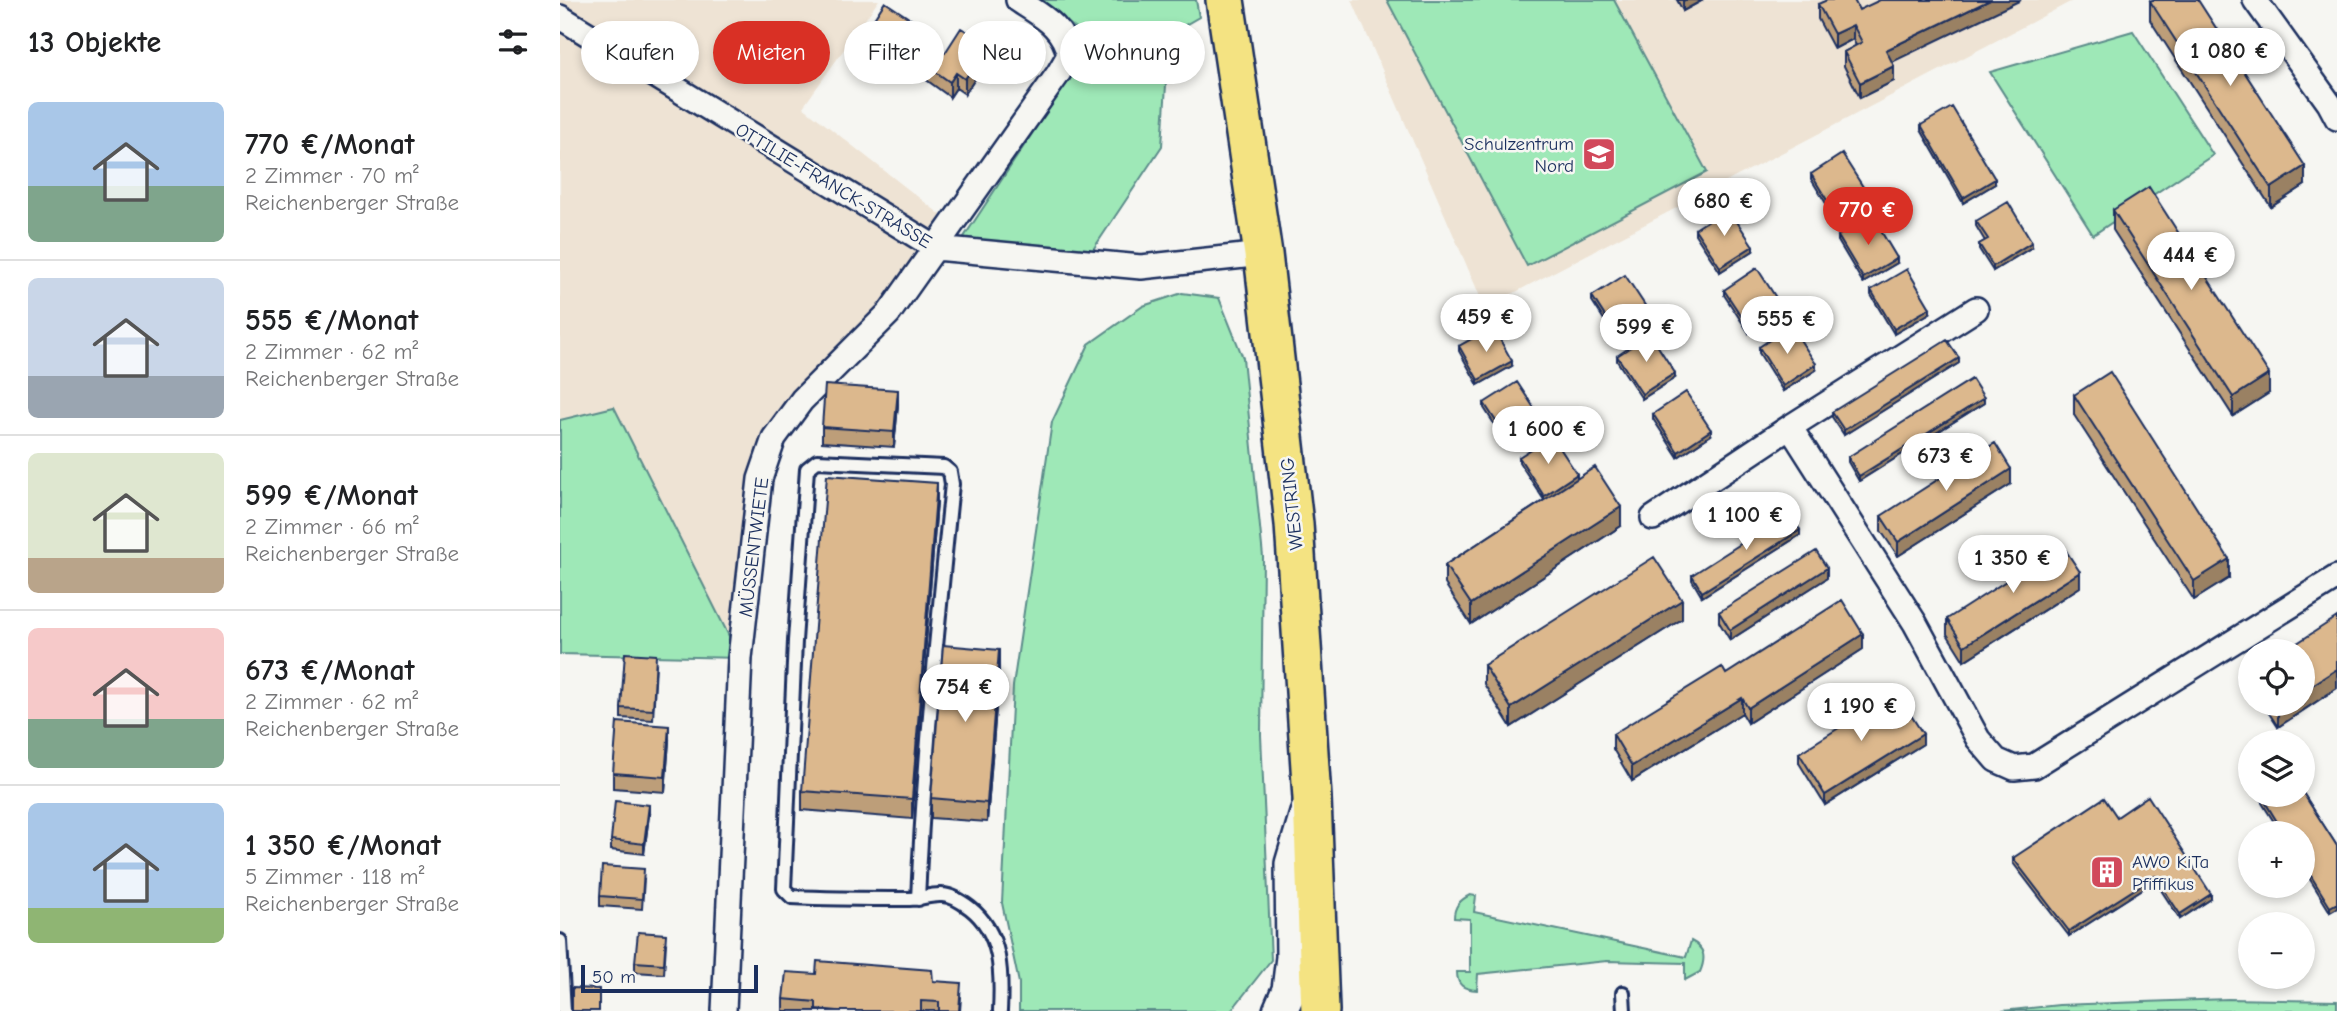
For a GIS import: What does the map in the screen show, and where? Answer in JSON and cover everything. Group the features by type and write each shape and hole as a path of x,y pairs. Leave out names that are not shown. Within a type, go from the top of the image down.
{"main road":[{"name":"WESTRING","path":"1225,0 1263,254 1294,524 1312,798 1320,1011"},
{"path":"1280,1011 1289,990 1293,957 1292,864 1312,798"}],"street":[{"path":"1017,0 1056,26 1060,32"},
{"path":"2255,0 2337,118"},
{"name":"OTTILIE-FRANCK-STRASSE","path":"560,17 936,248 1141,267 1263,254"},
{"name":"MÜSSENTWIETE","path":"724,1011 740,658 760,479 774,438 802,400 889,313 1060,71"},
{"path":"1653,518 1976,309"},
{"path":"1790,427 1915,623 1978,739 1996,760 2014,768 2034,766 2337,577"}],"lane":[{"path":"918,899 921,816 952,484 950,472 944,467 817,461 807,469 795,642 784,889 792,897 918,899 941,894 961,901 979,915 997,947 1001,986 1000,1011"},
{"path":"1702,485 1727,522"},
{"path":"560,941 564,1011"},
{"path":"1623,993 1624,1011"}],"shaded area":[{"path":"560,0 879,0 864,21 844,21 844,49 830,69 830,21 713,21 713,84 819,84 803,107 950,222 789,427 769,488 740,658 614,407 560,420"},
{"name":"Schulzentrum Nord","path":"1352,0 2074,0 1485,308"}],"green space":[{"path":"1040,0 1196,0 1199,17 1192,21 1066,21"},
{"path":"1387,0 1614,0 1707,172 1527,266"},
{"path":"2133,31 2213,155 2093,235 1990,72"},
{"path":"1065,84 1166,84 1162,146 1090,254 962,240"},
{"path":"1182,293 1219,298 1243,358 1263,557 1261,735 1271,960 1231,1011 1019,1011 1019,983 1002,903 1013,686 1052,422 1089,344 1143,306"},
{"path":"614,407 740,658 560,654 560,420"},
{"path":"1470,895 1476,896 1474,912 1686,957 1691,941 1702,950 1702,967 1700,972 1685,980 1685,963 1607,961 1478,974 1477,990 1468,989 1460,984 1457,972 1470,972 1470,919 1454,918 1458,904"},
{"path":"2228,999 2337,1001 2337,1011 2002,1011 2059,1005"}],"building":[{"path":"1827,0 1854,0 1859,10 1880,0 1990,0 1886,50 1894,66 1860,83 1844,52 1862,42 1853,25 1834,34 1818,4"},
{"path":"2198,0 2305,166 2271,188 2150,1"},
{"path":"885,2 914,21 873,21"},
{"path":"958,33 958,74 956,73 950,82 944,78 944,52"},
{"path":"1952,107 1995,179 1963,198 1921,125"},
{"path":"1842,154 1865,190 1833,210 1811,174"},
{"path":"2149,187 2269,374 2233,397 2113,210"},
{"path":"2008,202 2032,242 1993,266 1979,244 1988,239 1976,221"},
{"path":"1728,208 1753,246 1720,267 1695,229"},
{"path":"1872,216 1897,258 1863,278 1838,236"},
{"path":"1757,268 1782,307 1749,328 1724,290"},
{"path":"1907,269 1930,308 1894,329 1871,290"},
{"path":"1625,275 1650,313 1617,335 1592,296"},
{"path":"1791,326 1816,364 1783,386 1759,347"},
{"path":"1493,327 1512,361 1478,380 1459,346"},
{"path":"1650,334 1675,373 1642,394 1617,356"},
{"path":"1947,340 1959,358 1844,430 1832,412"},
{"path":"2110,372 2229,559 2194,581 2074,395"},
{"path":"1972,379 1984,398 1859,476 1848,457"},
{"path":"1517,382 1542,420 1509,441 1484,403"},
{"path":"825,385 898,390 894,432 822,427"},
{"path":"1686,392 1711,430 1678,452 1653,414"},
{"path":"1552,436 1577,474 1544,496 1519,457"},
{"path":"1995,443 2011,469 1898,542 1881,516"},
{"path":"1595,467 1621,507 1471,604 1445,565"},
{"path":"827,475 937,483 912,799 802,791"},
{"path":"1789,513 1800,530 1702,592 1692,575"},
{"path":"2062,545 2080,572 1964,646 1947,619"},
{"path":"1816,551 1827,568 1730,630 1719,612"},
{"path":"1654,557 1682,600 1511,708 1484,665"},
{"path":"1842,600 1863,634 1748,708 1742,698 1632,766 1613,734 1722,667 1726,674"},
{"path":"2337,617 2337,669 2315,683 2315,639 2303,639"},
{"path":"943,645 999,650 987,803 931,798"},
{"path":"625,653 656,655 653,710 621,708"},
{"path":"1896,692 1923,734 1825,795 1799,753"},
{"path":"617,722 669,726 665,777 613,773"},
{"name":"AWO KiTa Pfiffikus","path":"2148,796 2211,894 2180,914 2155,876 2069,931 2013,858 2104,798 2117,817"},
{"path":"615,801 649,805 644,844 611,840"},
{"path":"2268,807 2312,807 2337,846 2337,903 2330,907 2315,883 2315,821 2277,821"},
{"path":"602,866 644,869 642,899 600,896"},
{"path":"638,932 666,934 664,964 635,962"},
{"path":"817,961 932,970 933,981 961,983 959,1011 939,1011 939,1002 921,1001 921,1011 838,1011 816,1009 816,1002 783,999 786,972 816,974"},
{"path":"572,988 599,989 599,1011 572,1011"}],"place":[{"name":"Schulzentrum Nord","path":"1599,154"},
{"name":"AWO KiTa Pfiffikus","path":"2107,872"}]}
